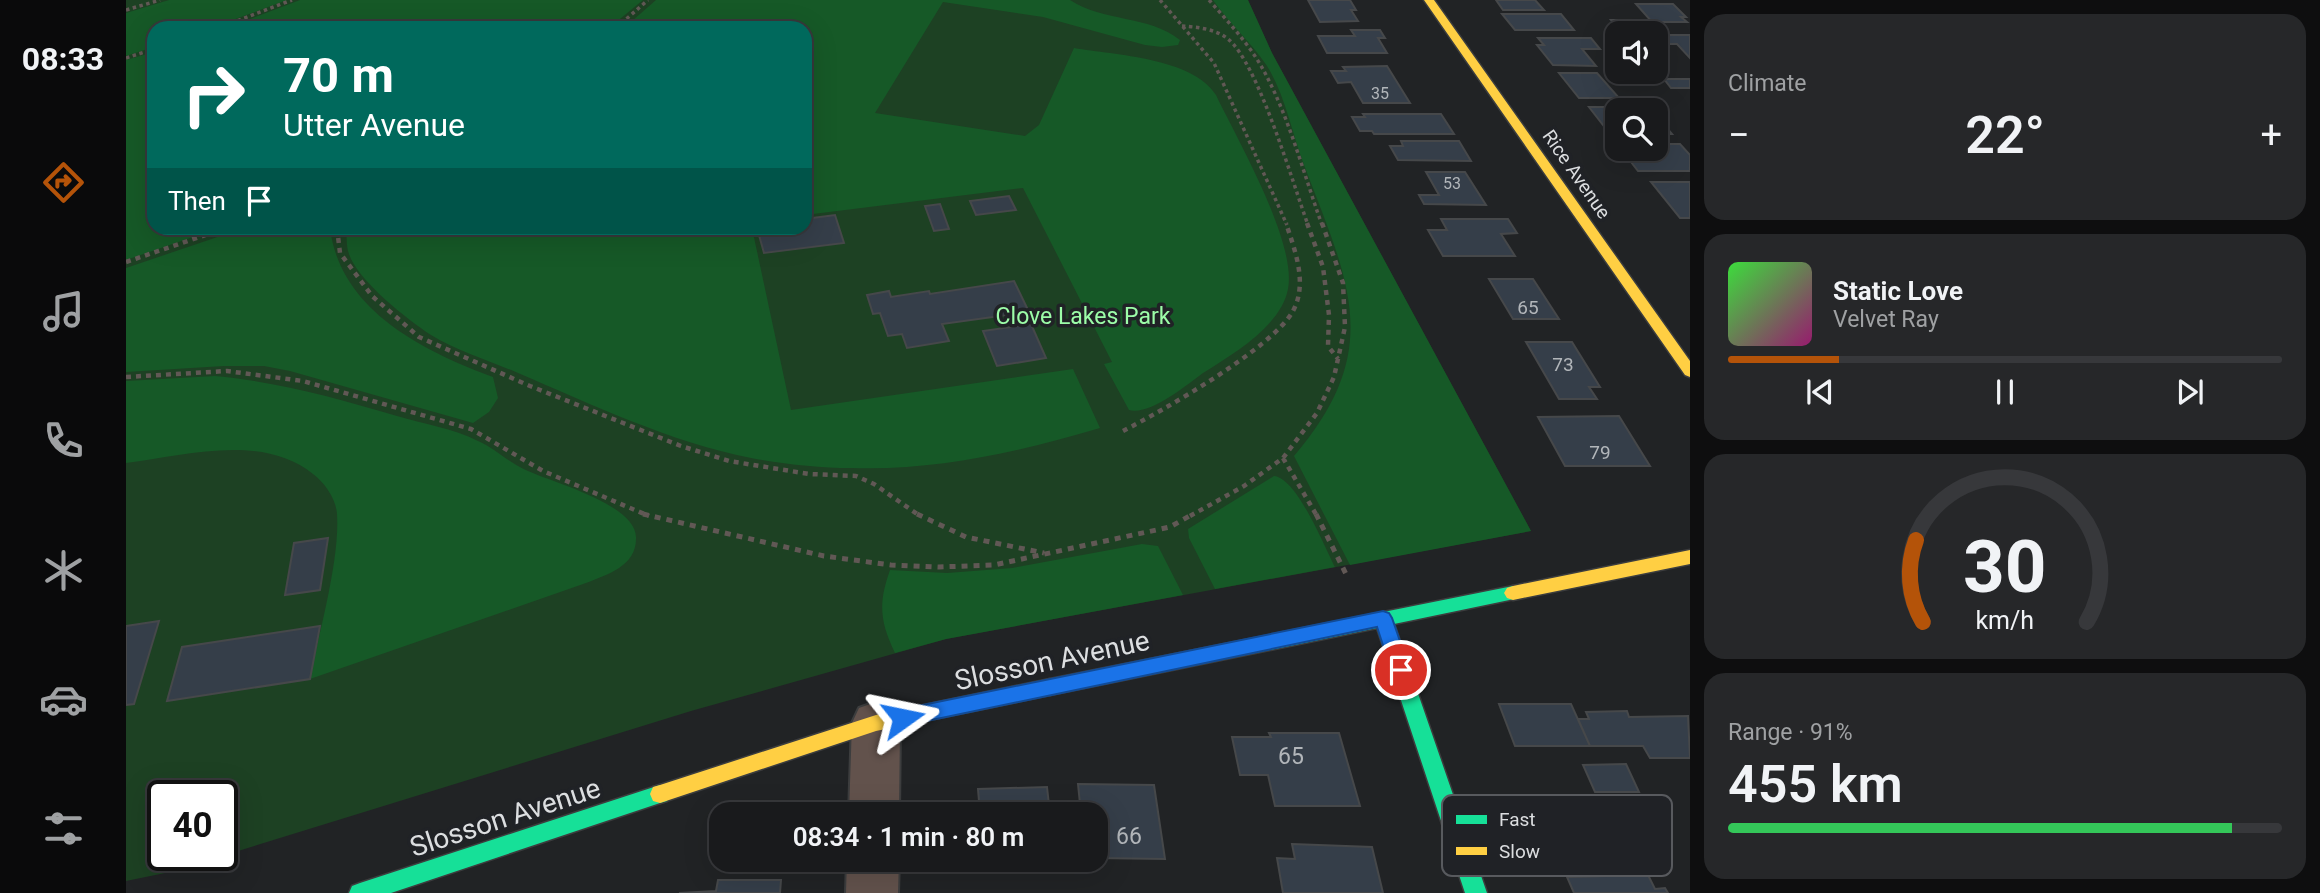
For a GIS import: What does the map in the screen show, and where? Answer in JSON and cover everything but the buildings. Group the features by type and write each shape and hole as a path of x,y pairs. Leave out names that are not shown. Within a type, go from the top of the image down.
{"street":[{"name":"Rice Avenue","path":"1429,0 1690,372"},
{"name":"Slosson Avenue","path":"360,893 876,723 1690,557"},
{"path":"1383,618 1443,795"},
{"path":"874,802 876,723"},
{"path":"872,893 873,872"},
{"path":"1470,876 1476,893"}],"path":[{"path":"126,10 160,0"},
{"path":"236,21 292,0"},
{"path":"624,21 648,0"},
{"path":"1123,431 1172,406 1269,338 1293,311 1301,273 1285,219 1213,63 1160,0"},
{"path":"126,377 227,371 303,381 471,429 543,471 645,515 777,547 891,565 994,565 1170,527 1244,486 1283,458 1317,414 1334,377 1345,327 1343,283 1279,103 1264,71 1238,34 1209,0"},
{"path":"1181,26 1211,30 1228,39 1253,73 1323,267 1329,315 1328,346 1338,359"},
{"path":"126,58 147,51"},
{"path":"126,262 205,235"},
{"path":"338,235 340,253 372,296 419,338 681,446 729,461 809,474 856,476 874,484 927,521 966,537 1048,554"},
{"path":"1283,458 1302,487 1347,576"}],"green space":[{"name":"Clove Lakes Park","path":"126,0 1248,0 1272,53 1531,531 946,639 691,711 238,851 238,780 147,780 147,871 173,871 126,881"},
{"path":"169,0 287,0 230,21 147,21 147,49 126,56 126,13"},
{"path":"300,0 643,0 618,21 244,21"},
{"path":"656,0 1070,0 1097,12 1168,32 1180,40 1178,45 1145,45 1043,17 943,2 875,113 1025,136 1039,125 1074,48 1152,60 1190,73 1216,95 1275,219 1284,245 1288,269 1288,289 1284,302 1266,327 1254,338 1178,392 1147,408 1129,410 1104,364 1112,362 1023,188 812,214 812,21 632,21"},
{"path":"1213,0 1248,0 1272,53 1531,531 1350,565 1294,456 1323,418 1341,382 1349,347 1350,314 1344,280 1334,244 1273,77 1261,57"},
{"path":"147,54 147,235 199,235 126,260 126,60"},
{"path":"223,235 332,235 337,257 350,282 368,304 389,324 413,340 493,377 498,398 489,412 473,423 264,366 126,372 126,268"},
{"path":"346,235 754,235 791,410 1073,369 1100,428 977,458 883,468 788,464 721,451 632,422 441,341 397,310 372,287 354,264"},
{"path":"215,376 262,382 307,392 448,429 485,444 521,468 591,496 622,514 632,525 636,537 632,555 620,568 586,583 310,679 332,574 337,532 335,503 322,482 293,461 247,450 198,452 126,463 126,381"},
{"path":"1274,476 1292,488 1301,500 1335,567 1215,589 1189,538 1188,529"},
{"path":"1142,544 1158,546 1183,595 946,639 895,653 886,631 882,603 890,570 947,573 1012,568"}],"traffic: fast":[{"path":"1050,687 1513,593"},
{"path":"1383,618 1443,795"},
{"path":"360,893 660,794"},
{"path":"1470,876 1476,893"}],"traffic: slow":[{"path":"1429,0 1690,372"},
{"path":"1513,593 1690,557"},
{"path":"660,794 876,723 1050,687"}],"route":[{"path":"903,718 1383,618 1401,670"}]}
